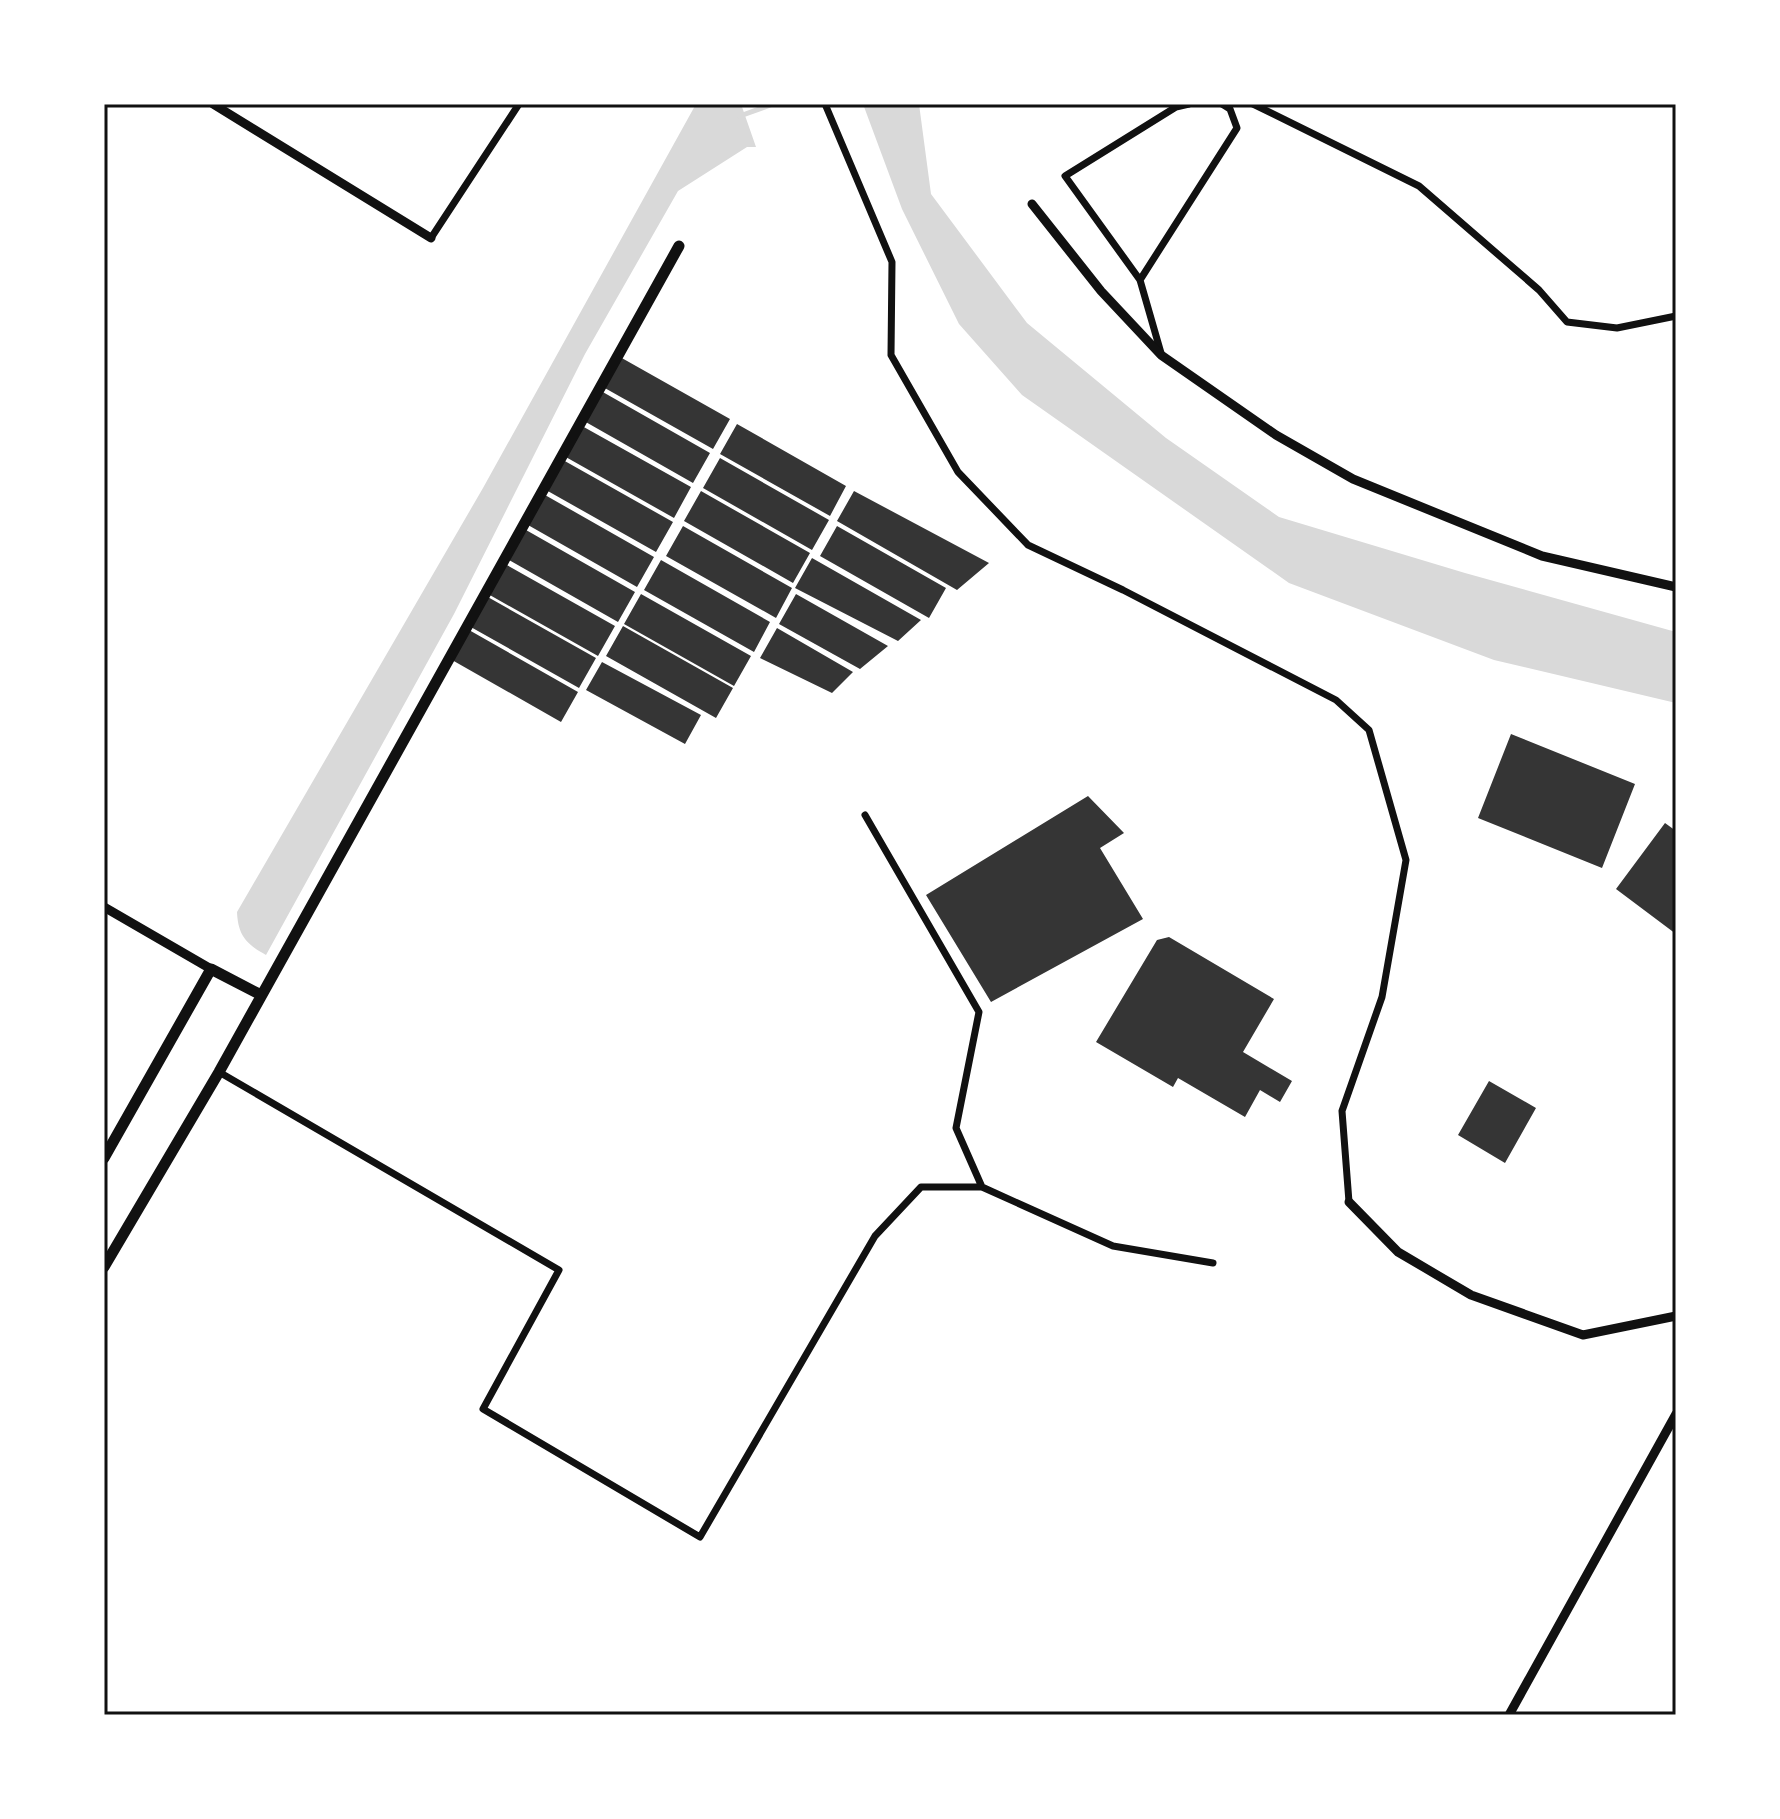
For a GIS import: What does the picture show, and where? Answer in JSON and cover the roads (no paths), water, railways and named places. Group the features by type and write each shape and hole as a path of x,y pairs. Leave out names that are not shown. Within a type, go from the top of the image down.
{"main road":[{"path":"104,1267 219,1072 679,246"},
{"path":"104,1158 211,969 261,995"}],"street":[{"path":"213,104 431,238 519,104"},
{"path":"825,104 892,262 891,355 958,472 1028,545 1123,590 1336,700 1369,730 1406,860 1382,997 1342,1111 1349,1202 1398,1252 1471,1295 1583,1335 1676,1316"},
{"path":"1161,355 1140,280 1065,176 1176,107 1189,104"},
{"path":"1140,280 1237,128 1230,109 1222,104"},
{"path":"1253,104 1419,186 1539,290 1567,322 1617,328 1676,316"},
{"path":"1032,204 1101,291 1161,355 1276,435 1353,479 1542,556 1676,587"},
{"path":"865,815 979,1012 956,1128 982,1187"},
{"path":"104,907 211,969"},
{"path":"219,1072 559,1270 483,1409 700,1537 875,1236 921,1187 982,1187 1113,1246 1213,1263"},
{"path":"1509,1715 1676,1414"}],"waterway":[{"path":"740,116 773,104"}]}
